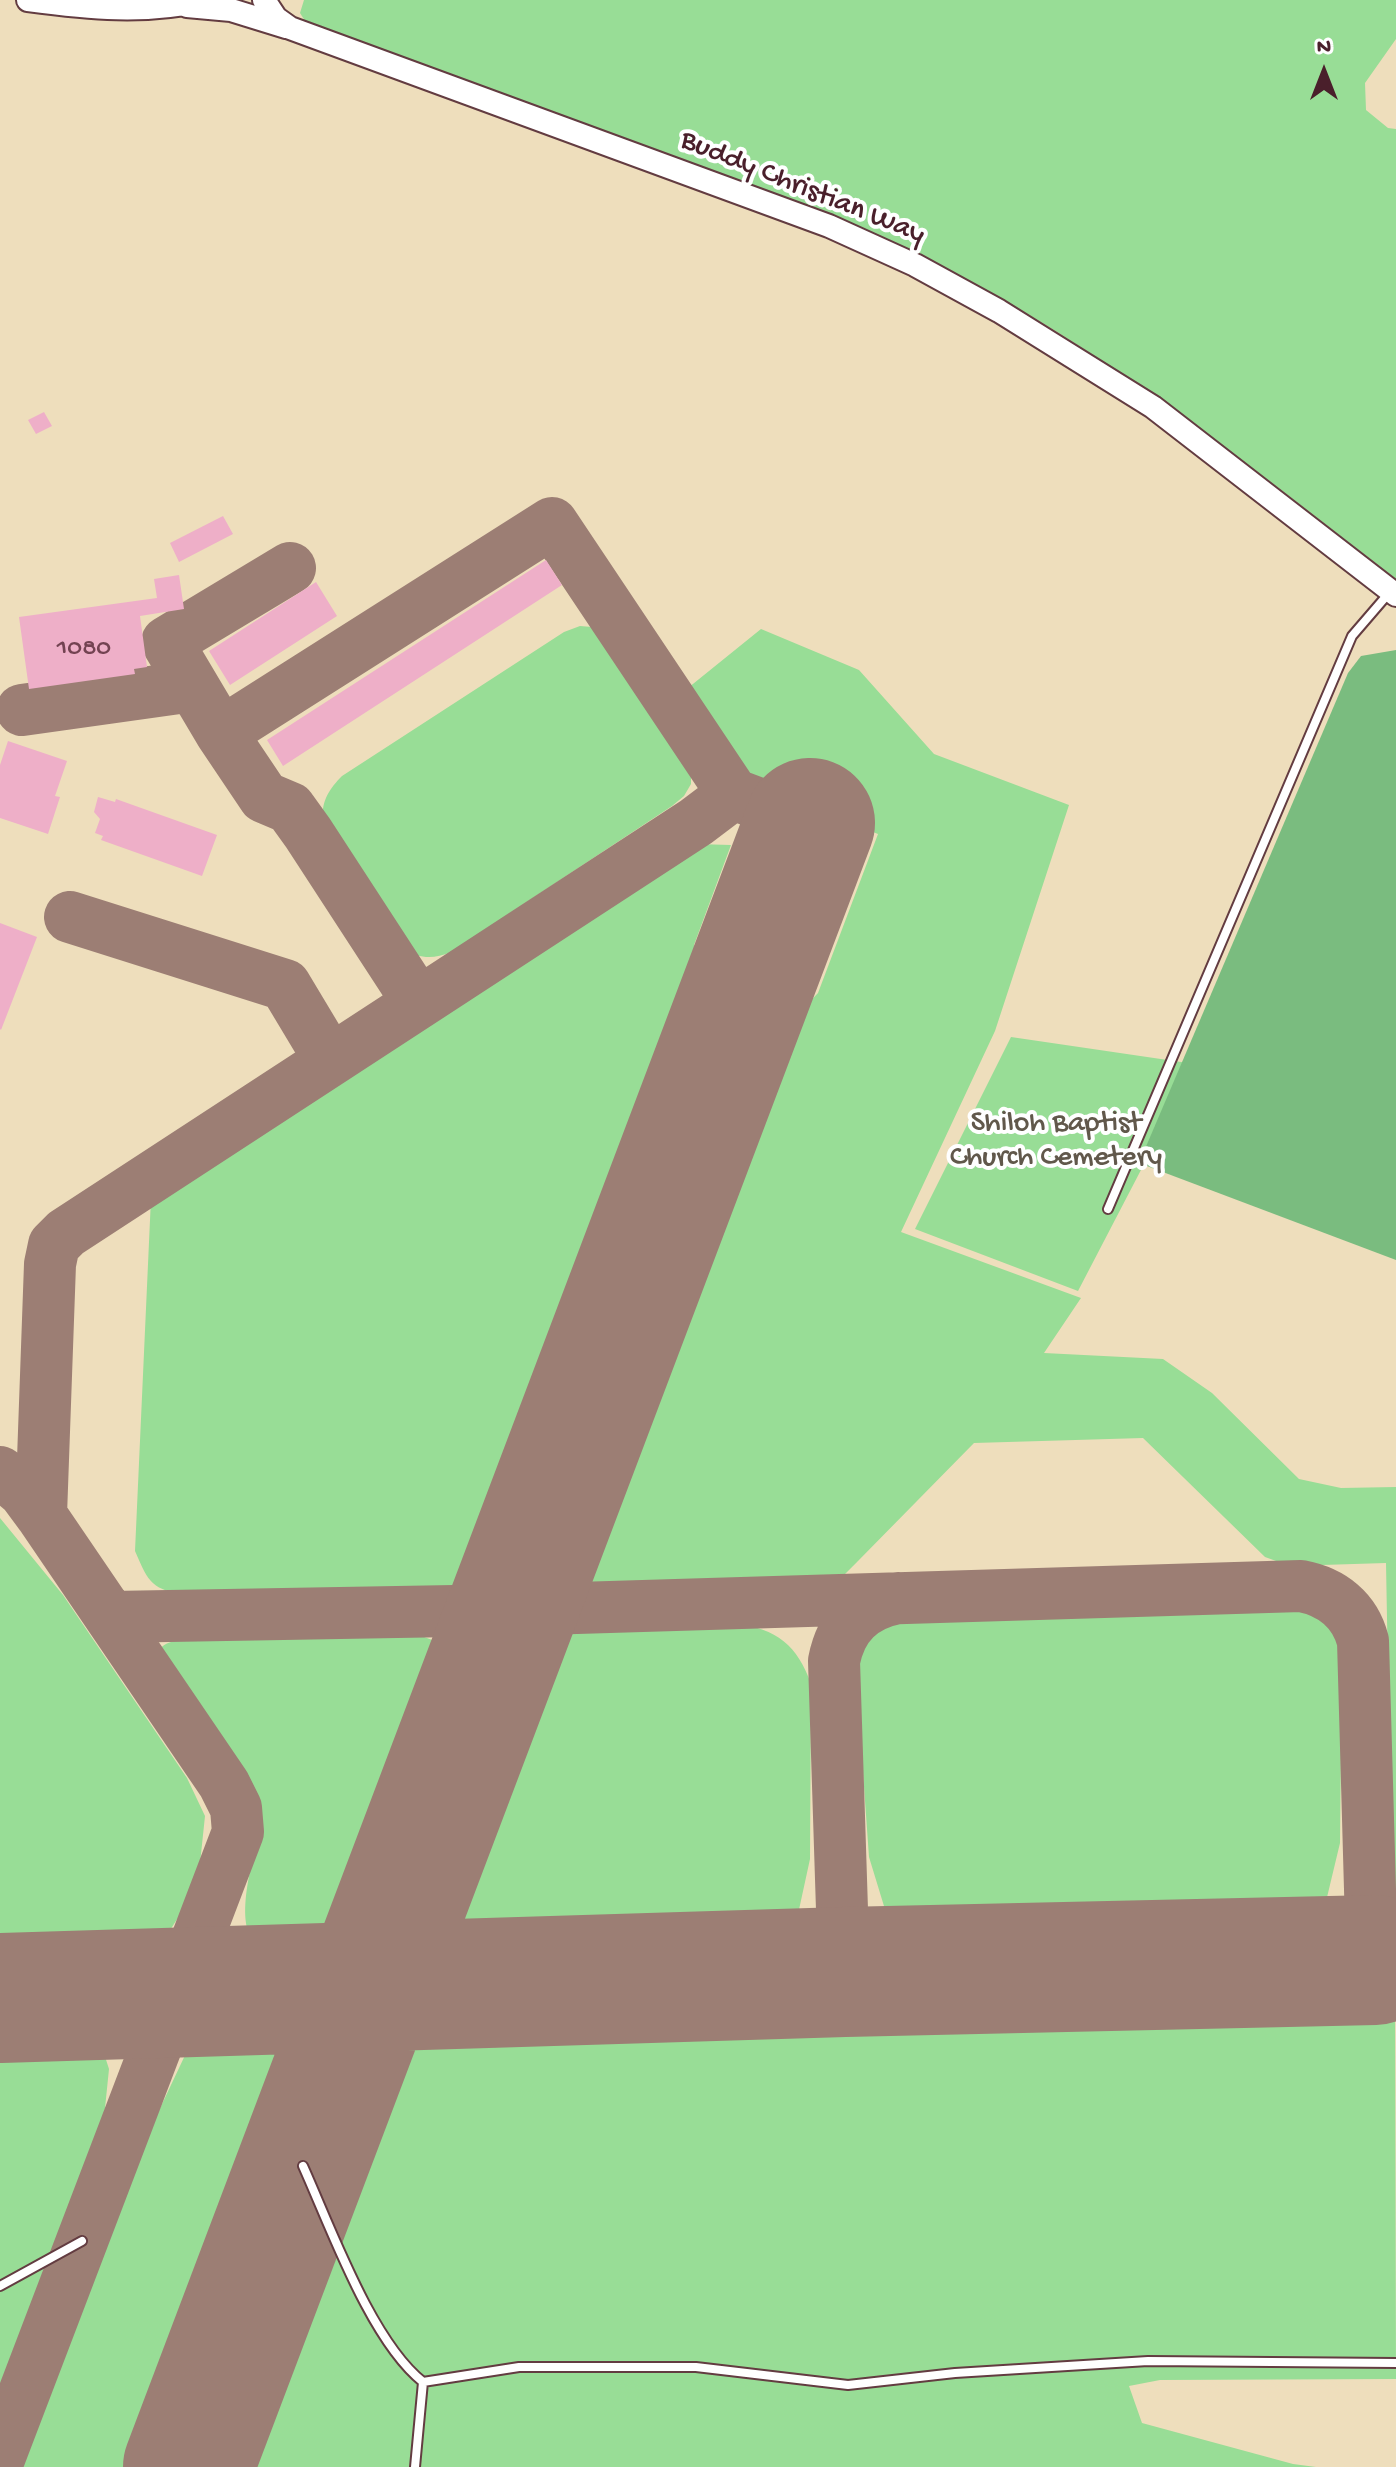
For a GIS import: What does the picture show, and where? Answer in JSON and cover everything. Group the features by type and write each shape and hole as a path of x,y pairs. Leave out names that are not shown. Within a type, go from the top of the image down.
{"street":[{"path":"28,0 98,9 182,5 231,10 290,28"},
{"path":"182,5 204,0"},
{"name":"Buddy Christian Way","path":"264,0 276,18 290,28 829,226 915,265 1025,327 1153,407 1394,593"}],"lane":[{"path":"1108,1209 1352,636 1394,593"},
{"path":"303,2166 370,2314 406,2369 423,2382 519,2367 696,2367 848,2385 955,2373 1148,2361 1396,2363"},
{"path":"0,2286 82,2241"},
{"path":"415,2467 423,2382"}],"green space":[{"path":"304,0 1396,0 1396,39 1365,83 1366,110 1388,128 1396,129 1396,579 1230,451 1115,370 997,296 935,263 803,206 325,33 305,21 300,13"},
{"path":"580,626 615,636 691,752 691,784 684,796 672,806 451,952 428,957 404,950 373,909 326,829 323,806 327,795 342,776 564,632"},
{"path":"761,629 859,670 934,754 1069,805 995,1031 901,1232 1081,1298 1044,1353 1163,1359 1212,1393 1299,1479 1341,1488 1396,1487 1396,1895 1392,1895 1386,1563 1290,1566 1265,1557 1143,1438 974,1443 845,1574 836,1578 591,1586 571,1576 777,1036 818,993 878,834 738,777 683,692"},
{"path":"1396,650 1396,1260 1139,1163 1348,673 1361,656"},
{"path":"731,845 694,945 701,992 476,1583 465,1589 188,1596 166,1591 153,1583 135,1551 151,1198 415,1025 415,1021 666,853 677,847"},
{"name":"Shiloh Baptist Church Cemetery","path":"1011,1037 1188,1063 1142,1168 1078,1291 915,1229"},
{"path":"0,1518 63,1595 187,1778 205,1816 199,1873 184,1908 157,1951 0,1955"},
{"path":"1299,1609 1317,1614 1330,1623 1338,1637 1342,1655 1340,1843 1323,1914 1315,1917 891,1929 869,1857 855,1660 866,1635 886,1621 895,1620"},
{"path":"736,1624 763,1630 784,1641 799,1659 811,1684 810,1859 795,1928 786,1932 431,1943 549,1631"},
{"path":"416,1634 435,1641 448,1656 335,1945 257,1946 249,1935 246,1904 259,1810 250,1783 160,1657 159,1650 171,1642 187,1640"},
{"path":"1395,2003 1396,2379 1160,2380 1129,2386 1142,2423 1293,2464 1316,2467 232,2467 397,2032"},
{"path":"299,2037 139,2467 16,2467 128,2176 188,2049 198,2038"},
{"path":"100,2041 109,2069 104,2118 64,2246 0,2414 0,2044"}],"building":[{"path":"44,412 52,426 36,434 28,420"},
{"path":"223,516 233,534 179,562 170,543"},
{"path":"546,560 562,585 283,766 267,740"},
{"path":"179,575 184,609 140,616 147,667 134,669 135,674 29,689 19,617 157,598 154,579"},
{"path":"316,582 337,616 230,685 209,651"},
{"path":"8,741 67,761 55,796 60,797 48,834 0,818 0,765"},
{"path":"98,797 115,802 116,799 217,835 202,876 101,840 103,836 95,833 100,819 94,812"},
{"path":"0,923 37,937 1,1030 0,1029"}],"taxiway":[{"path":"418,1002 290,808 264,797 221,733 552,523 733,794"},
{"path":"221,733 167,642 290,568"},
{"path":"22,710 193,686"},
{"path":"41,1515 50,1264 54,1245 66,1233 696,822 733,794 810,823"},
{"path":"70,917 285,985 330,1060"},
{"path":"0,1472 24,1492 41,1515 224,1784 236,1808 238,1832 0,2456"},
{"path":"112,1617 511,1610 1301,1586 1323,1593 1341,1604 1354,1620 1363,1641 1372,1960"},
{"path":"844,1972 834,1661 842,1637 855,1619 874,1606 898,1598"}],"runway":[{"path":"188,2467 810,823"},
{"path":"0,1998 844,1972 1375,1960"}]}
